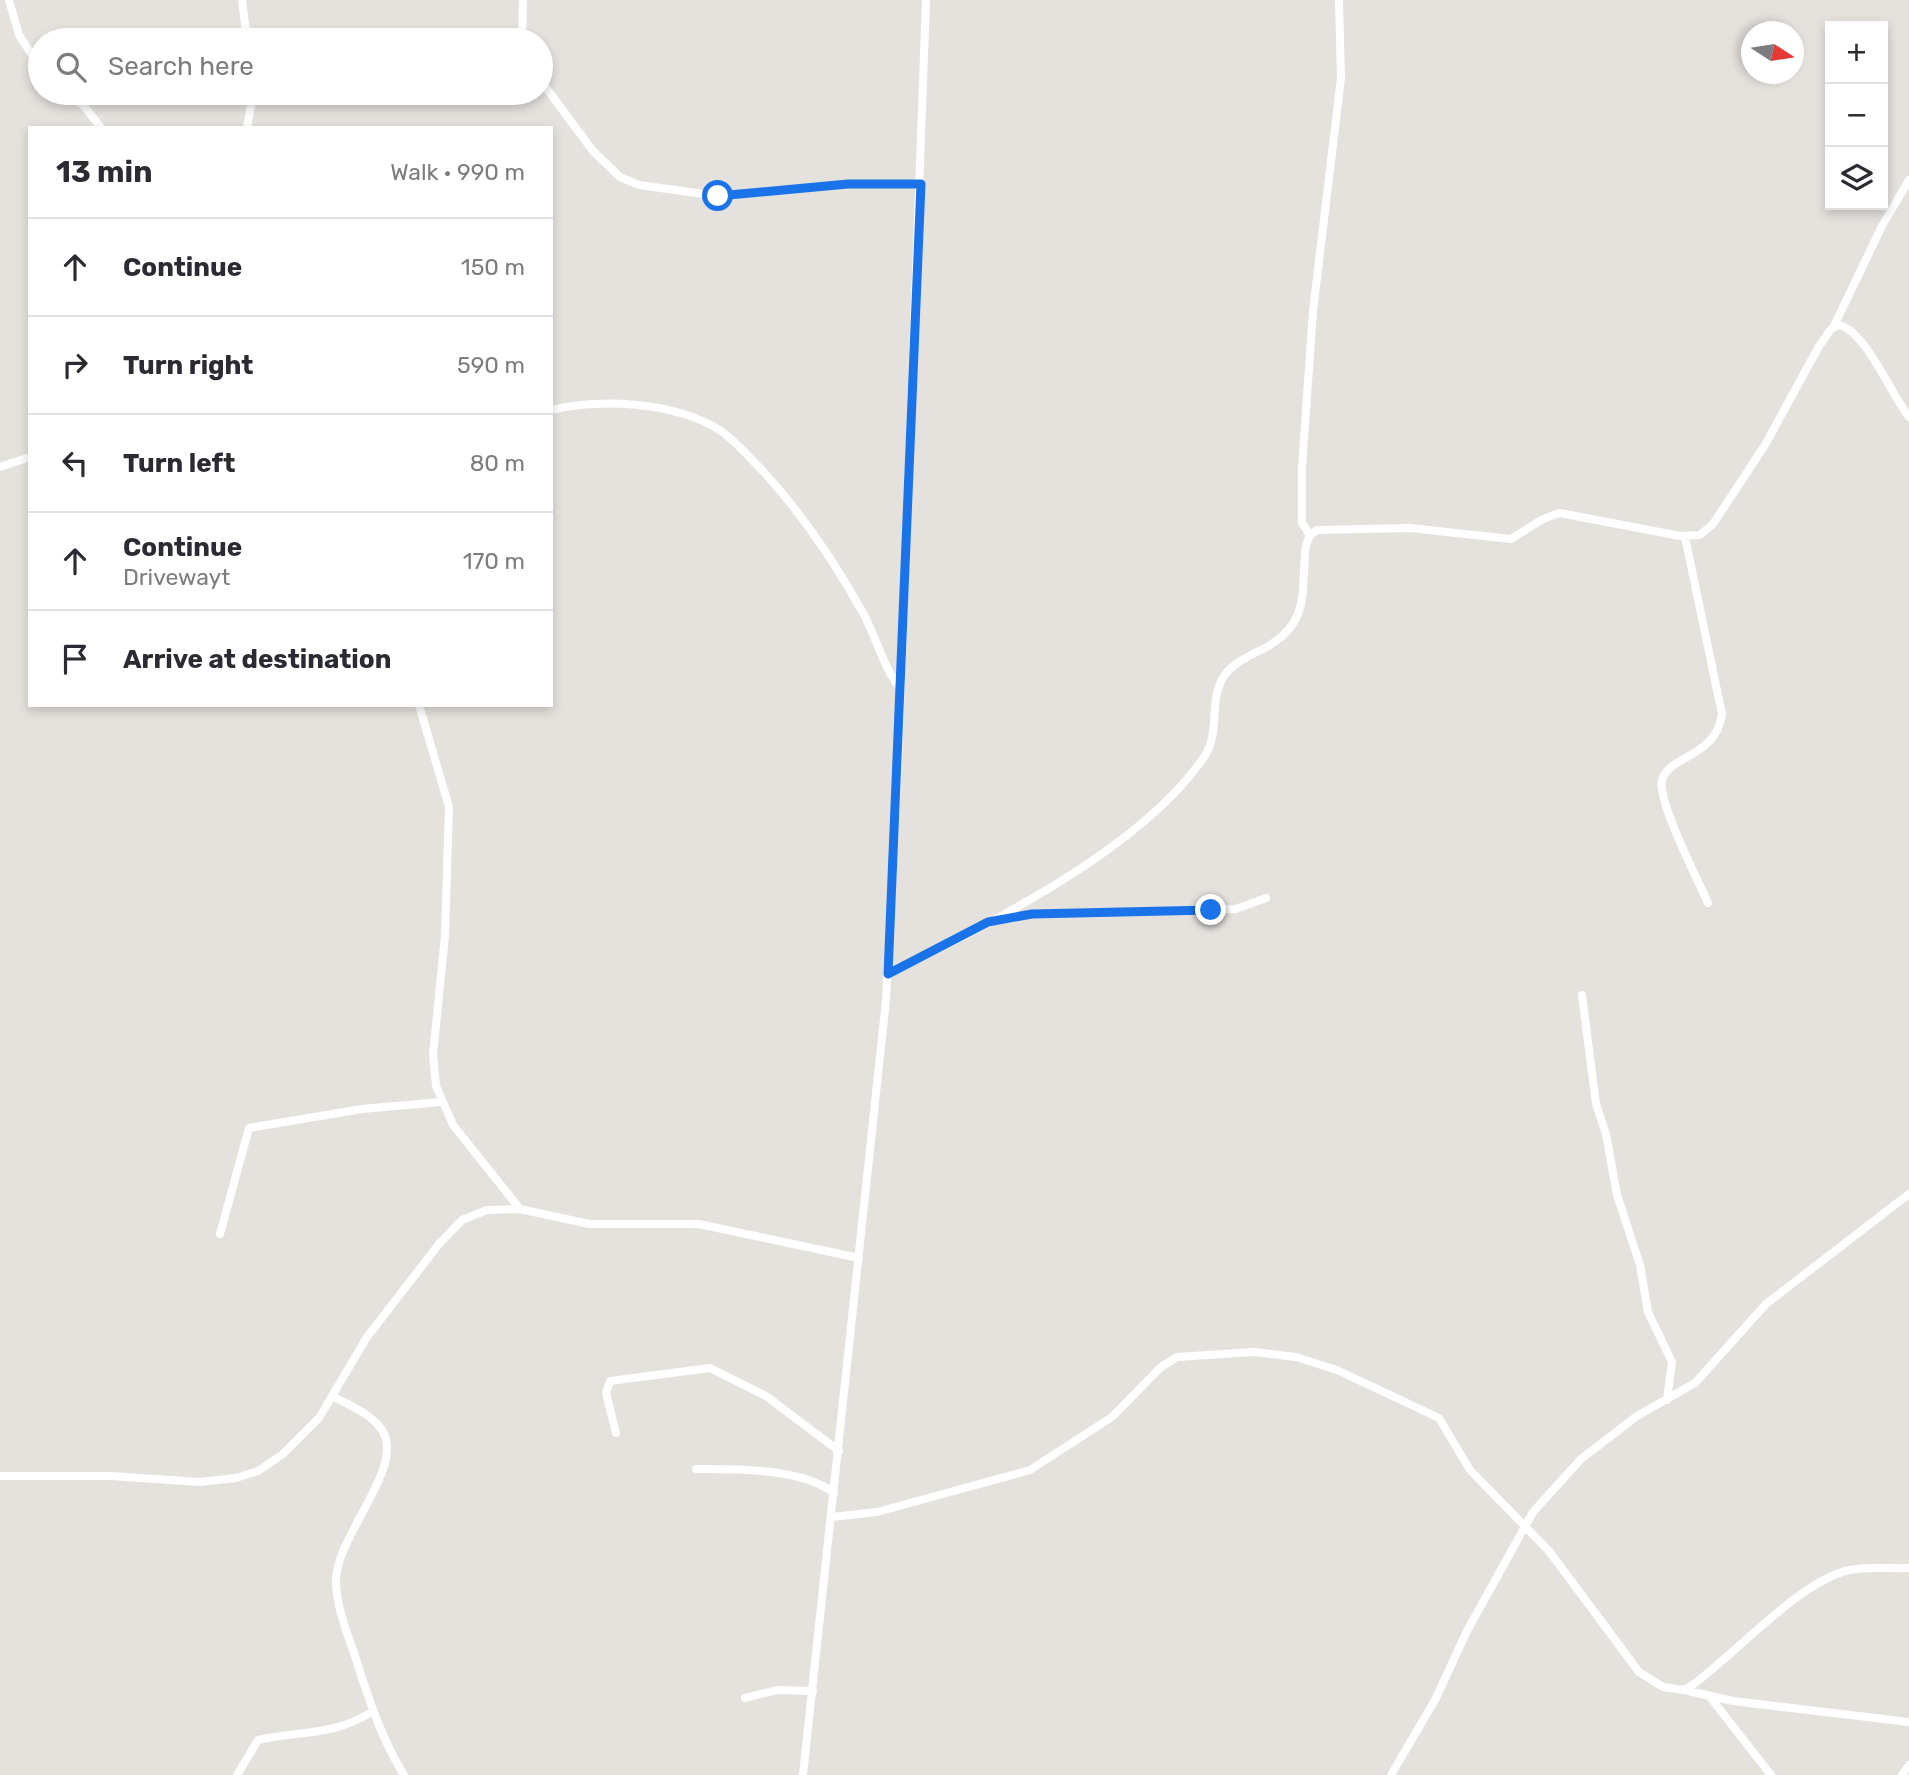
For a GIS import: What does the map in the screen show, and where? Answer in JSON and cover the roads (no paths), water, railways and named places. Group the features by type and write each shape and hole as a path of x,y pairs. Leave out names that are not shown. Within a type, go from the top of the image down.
{"street":[{"path":"9,0 19,35 28,49"},
{"path":"242,0 246,28"},
{"path":"522,28 523,0"},
{"path":"803,1775 888,974 921,184 926,0"},
{"path":"888,974 988,922 1132,833 1188,778 1211,746 1219,685 1226,674 1242,660 1283,637 1297,620 1302,606 1305,556 1310,535 1301,514 1302,467 1313,311 1339,101 1339,0"},
{"path":"553,97 593,151 620,177 639,185 718,196 848,184 921,184"},
{"path":"83,105 99,126"},
{"path":"247,126 251,105"},
{"path":"1310,535 1322,528 1397,528 1511,539 1543,519 1560,513 1685,537 1700,535 1713,524 1765,445 1818,348 1834,326 1882,226 1909,180"},
{"path":"1834,326 1846,326 1858,337 1909,417"},
{"path":"553,410 602,402 675,412 720,430 775,484 813,530 870,625 890,677 901,688"},
{"path":"0,467 28,458"},
{"path":"1685,537 1722,714 1712,741 1665,774 1662,786 1666,809 1708,903"},
{"path":"420,707 449,807 447,903 433,1054 436,1086 453,1125 520,1209"},
{"path":"988,922 1032,914 1236,909 1266,898"},
{"path":"1583,995 1593,1086 1606,1134 1617,1195 1640,1265 1648,1312 1672,1362 1667,1399"},
{"path":"220,1234 249,1128 362,1109 441,1102"},
{"path":"1391,1775 1435,1700 1467,1631 1533,1512 1581,1459 1637,1416 1700,1378 1734,1336 1766,1304 1909,1194"},
{"path":"0,1476 111,1476 199,1482 236,1478 258,1471 283,1454 311,1428 334,1397 367,1338 453,1228 462,1220 487,1210 520,1209 589,1224 699,1224 859,1258"},
{"path":"832,1517 877,1513 1018,1475 1052,1459 1112,1417 1169,1360 1191,1354 1254,1352 1313,1362 1436,1416 1470,1470 1549,1551 1639,1672 1663,1687 1684,1689 1710,1697 1909,1722"},
{"path":"616,1433 606,1393 610,1381 710,1368 766,1396 839,1451"},
{"path":"334,1397 378,1425 387,1443 387,1465 344,1543 336,1583 341,1615 373,1711 404,1775"},
{"path":"696,1469 756,1470 822,1484 834,1493"},
{"path":"1684,1689 1727,1659 1784,1609 1819,1584 1851,1570 1909,1568"},
{"path":"745,1698 777,1690 813,1691"},
{"path":"1710,1697 1771,1775"},
{"path":"237,1775 258,1740 316,1734 348,1725 373,1711"},
{"path":"1902,1775 1909,1765"}]}
